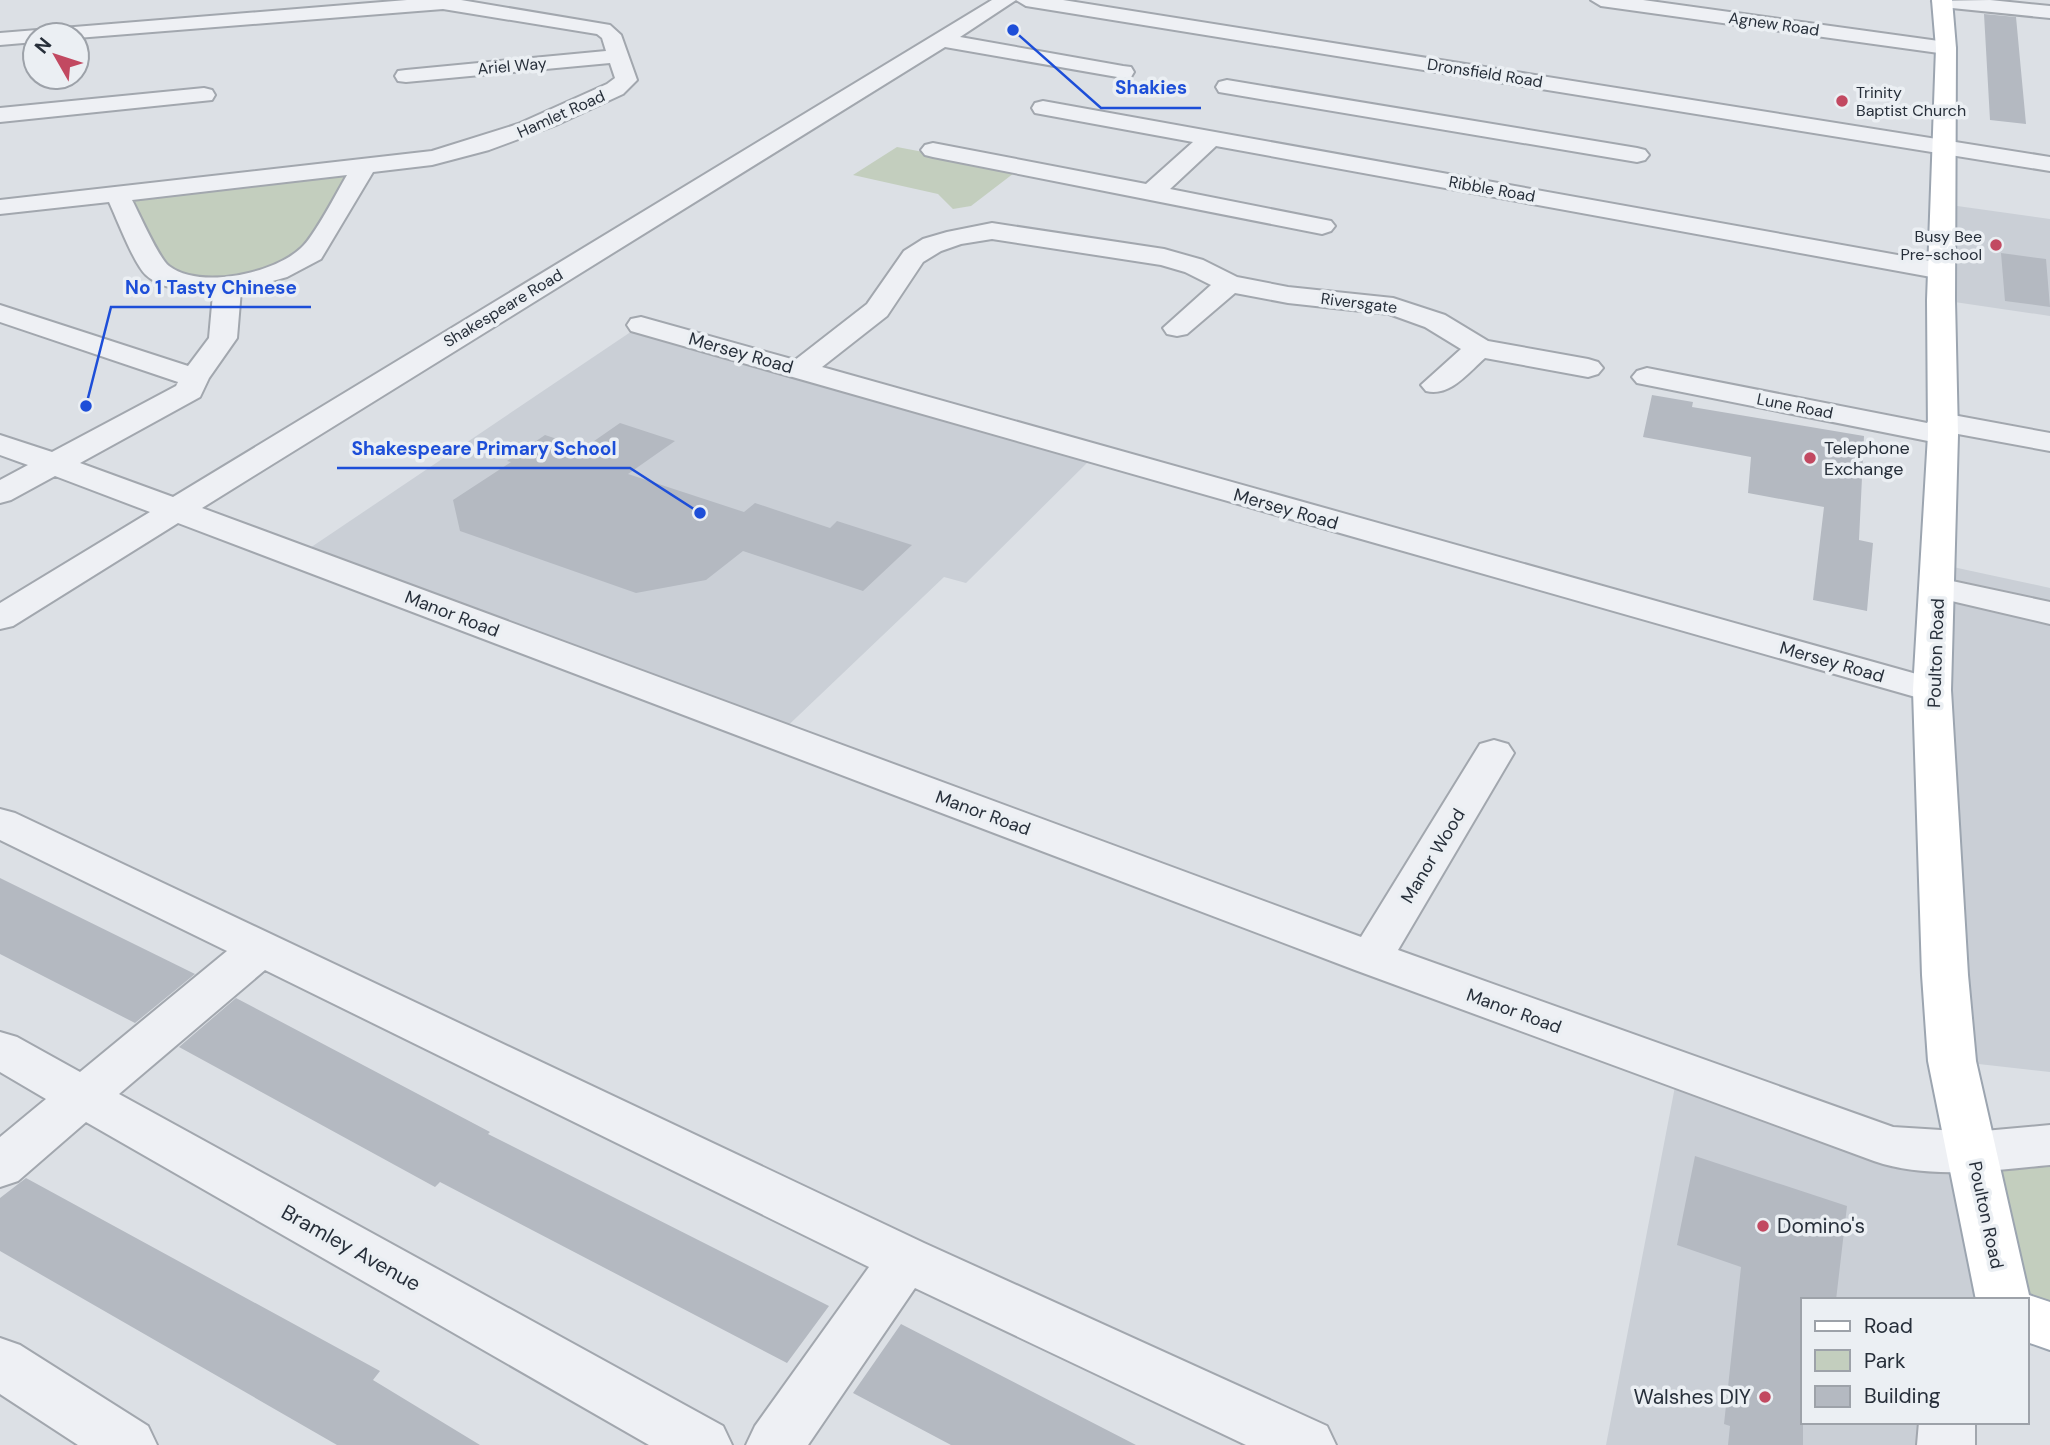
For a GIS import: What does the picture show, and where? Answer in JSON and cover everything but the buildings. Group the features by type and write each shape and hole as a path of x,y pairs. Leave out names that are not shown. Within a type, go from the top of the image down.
{"main road":[{"name":"Poulton Road","path":"1942,0 1946,48 1942,429 1932,690 1949,1040 2003,1298"},
{"path":"2029,1319 2050,1326"}],"street":[{"name":"Shakespeare Road","path":"0,618 1006,0"},
{"name":"Dronsfield Road","path":"1026,0 2050,164"},
{"name":"Agnew Road","path":"1601,0 1946,48"},
{"path":"1942,0 2050,12"},
{"path":"91,30 339,5 422,3 477,6 603,29 611,35 619,57"},
{"path":"0,38 21,37"},
{"path":"942,40 1123,72 1070,113"},
{"name":"Ariel Way","path":"406,76 619,57"},
{"name":"Hamlet Road","path":"0,206 360,168 456,153 527,131 624,84 626,80 619,57"},
{"path":"1227,87 1637,155"},
{"path":"0,115 204,95"},
{"name":"Ribble Road","path":"1043,108 1942,271"},
{"path":"1422,176 1463,127"},
{"path":"1152,192 1210,139"},
{"path":"933,150 1322,226"},
{"path":"121,194 120,200 156,270 187,283 228,284 275,272 312,253 361,172 360,168"},
{"name":"Riversgate","path":"800,370 877,310 913,257 971,224 1078,246 1164,257 1194,266 1229,285 1288,295 1393,306 1435,321 1479,348 1588,368"},
{"path":"0,493 189,391 194,378 223,338 228,284"},
{"path":"1177,328 1229,285"},
{"path":"0,313 194,378"},
{"name":"Mersey Road","path":"641,325 1932,690"},
{"path":"1552,361 1567,336"},
{"path":"1436,385 1479,348"},
{"name":"Lune Road","path":"1647,377 1942,429 2050,442"},
{"name":"Manor Road","path":"0,444 1371,958 1892,1147 1973,1152 2050,1145"},
{"path":"1938,588 2050,612"},
{"name":"Manor Wood","path":"1371,958 1494,753"},
{"path":"0,822 905,1259 1307,1445"},
{"path":"0,1166 261,948"},
{"name":"Bramley Avenue","path":"0,1050 703,1445"},
{"path":"775,1445 905,1259"},
{"path":"0,1363 128,1445"},
{"path":"1946,1445 1947,1424"}],"shaded area":[{"name":"Busy Bee Pre-school","path":"1943,204 2050,219 2050,316 1941,300"},
{"path":"641,325 1095,455 966,583 944,577 777,736 298,556"},
{"path":"1939,564 2050,588 2050,1072 1952,1061"},
{"path":"1678,1071 1973,1152 2003,1298 1801,1298 1801,1424 1947,1424 1946,1445 1606,1445"}],"green space":[{"path":"897,147 1018,170 971,206 953,209 938,194 853,175"},
{"path":"360,168 319,243 247,280 164,275 121,194"},
{"path":"2050,1145 2050,1326 2026,1298 1973,1152"}],"place":[{"name":"Shakies","path":"1013,30"},
{"name":"Trinity Baptist Church","path":"1842,101"},
{"name":"Busy Bee Pre-school","path":"1996,245"},
{"name":"No 1 Tasty Chinese","path":"86,406"},
{"name":"Telephone Exchange","path":"1810,458"},
{"name":"Shakespeare Primary School","path":"700,513"},
{"name":"Domino's","path":"1763,1226"},
{"name":"Walshes DIY","path":"1765,1397"}]}
